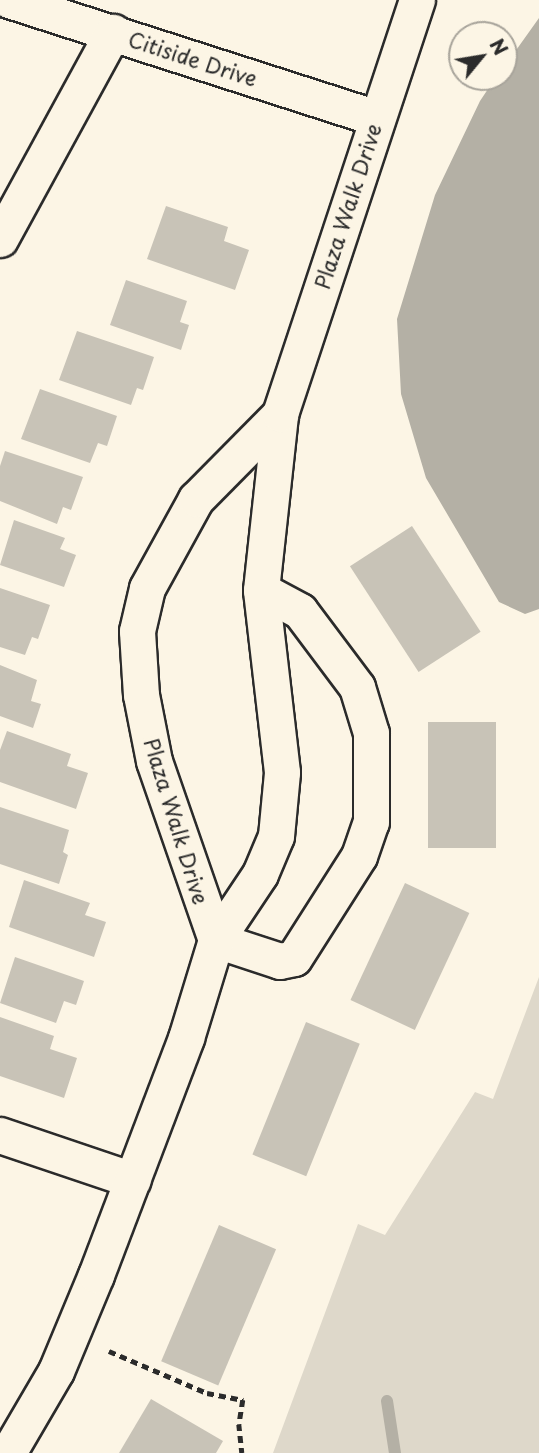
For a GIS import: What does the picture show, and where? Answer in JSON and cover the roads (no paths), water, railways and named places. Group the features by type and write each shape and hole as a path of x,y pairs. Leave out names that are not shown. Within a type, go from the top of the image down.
{"street":[{"name":"Citiside Drive","path":"9,0 376,118"},
{"name":"Plaza Walk Drive","path":"8,1453 55,1371 133,1180 186,1038 216,940 260,874 276,836 282,772 261,590 280,414 417,0"},
{"path":"0,239 113,32"},
{"name":"Plaza Walk Drive","path":"216,940 154,761 141,695 137,631 147,588 196,499 280,414"},
{"path":"216,940 281,961 294,958 359,856 371,822 372,733 362,698 300,611 261,590"},
{"path":"0,1135 133,1180"}],"waterway":[{"path":"387,1401 395,1453"}]}
